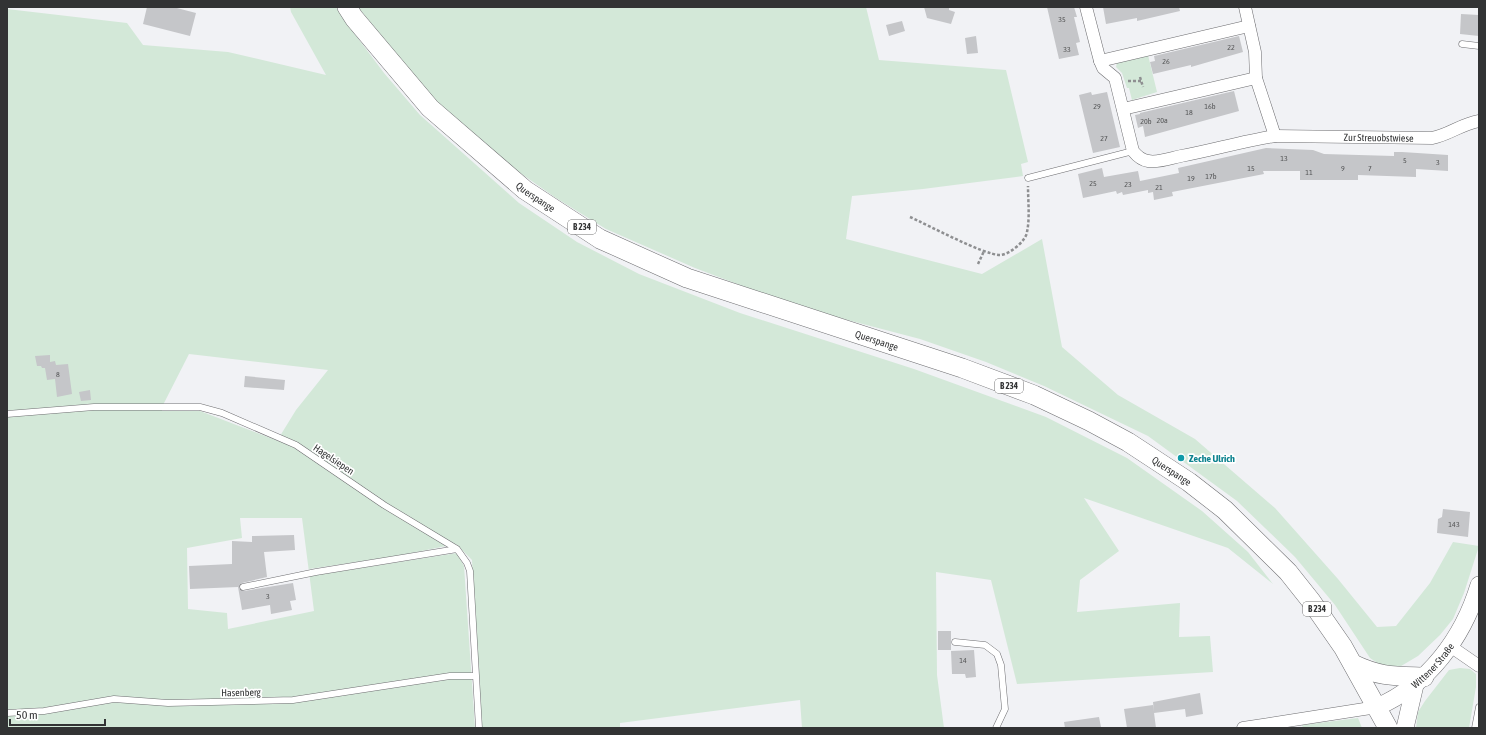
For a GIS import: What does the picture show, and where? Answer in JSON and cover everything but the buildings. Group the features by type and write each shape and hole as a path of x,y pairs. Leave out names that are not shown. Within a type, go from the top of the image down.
{"main road":[{"name":"Querspange","path":"347,7 354,18 430,108 525,190 600,239 687,278 962,368 1034,395 1089,421 1128,442 1189,482 1226,510 1288,572 1311,601 1353,664 1377,707"},
{"name":"Wittener Straße","path":"1377,707 1391,701 1419,681 1450,646 1463,624 1479,585"},
{"path":"1353,664 1370,672 1385,676 1419,681 1406,728"},
{"name":"B 234","path":"1377,707 1388,728"}],"street":[{"path":"1086,7 1100,61 1103,68 1115,78 1133,151"},
{"path":"1245,7 1255,52 1256,78 1275,136"},
{"path":"1100,61 1249,26"},
{"path":"1122,109 1256,78"},
{"name":"Zur Streuobstwiese","path":"1133,151 1138,158 1148,161 1160,161 1275,136 1432,138 1451,133 1460,125 1479,120"},
{"path":"1450,646 1479,666"},
{"path":"1243,728 1377,707"}],"lane":[{"path":"1462,44 1479,46"},
{"path":"1028,178 1133,151"},
{"name":"Hagelsiepen","path":"7,414 94,407 200,407 222,413 296,445 384,505 457,549 468,563 470,571 478,728"},
{"path":"243,586 316,572 457,549"},
{"path":"955,642 985,645 997,654 1001,665 1005,709 996,728"},
{"name":"Hasenberg","path":"7,713 44,711 114,699 168,703 293,700 450,676 475,676"},
{"path":"1475,728 1479,707"}],"path":[{"path":"1140,77 1143,87"},
{"path":"910,217 984,251 999,255 1005,254 1026,237 1028,224 1028,178"},
{"path":"978,264 984,251"}],"green space":[{"path":"290,7 336,7 384,73 420,115 519,203 577,242 639,274 740,313 914,369 1046,417 1127,458 1202,511 1248,552 1273,584 1228,548 1084,498 1119,551 1080,580 1077,612 1180,603 1179,637 1210,636 1213,672 1017,684 991,580 936,572 937,675 944,728 802,728 800,700 620,723 620,728 481,728 472,560 456,544 397,556 309,569 310,576 457,553 464,566 475,728 7,728 7,9 127,23 143,45 228,52 326,75 291,12","holes":["189,354 328,370 296,410 280,436 297,443 324,460 318,461 294,447 200,411 162,411 162,407","240,518 302,518 314,611 228,629 227,613 188,609 187,548 242,538"]},
{"path":"358,7 866,7 879,60 1006,70 1028,162 1021,164 1023,176 923,189 852,196 846,239 982,274 1042,239 1062,347 1118,395 1195,439 1275,508 1338,579 1377,627 1396,626 1430,583 1453,542 1479,546 1464,593 1453,619 1440,635 1418,656 1396,669 1385,668 1370,658 1335,605 1295,557 1237,501 1148,436 1044,386 986,362 920,339 798,307 695,268 606,229 556,198 486,149 434,101"},
{"path":"1148,55 1157,92 1132,100 1129,88 1127,88 1122,73 1116,67 1118,59"},
{"path":"1460,668 1470,669 1476,674 1476,687 1469,728 1416,728 1418,712 1425,701 1449,670"},
{"path":"1358,718 1362,728 1303,728 1302,725"}],"place":[{"name":"Zeche Ulrich","path":"1181,458"}]}
